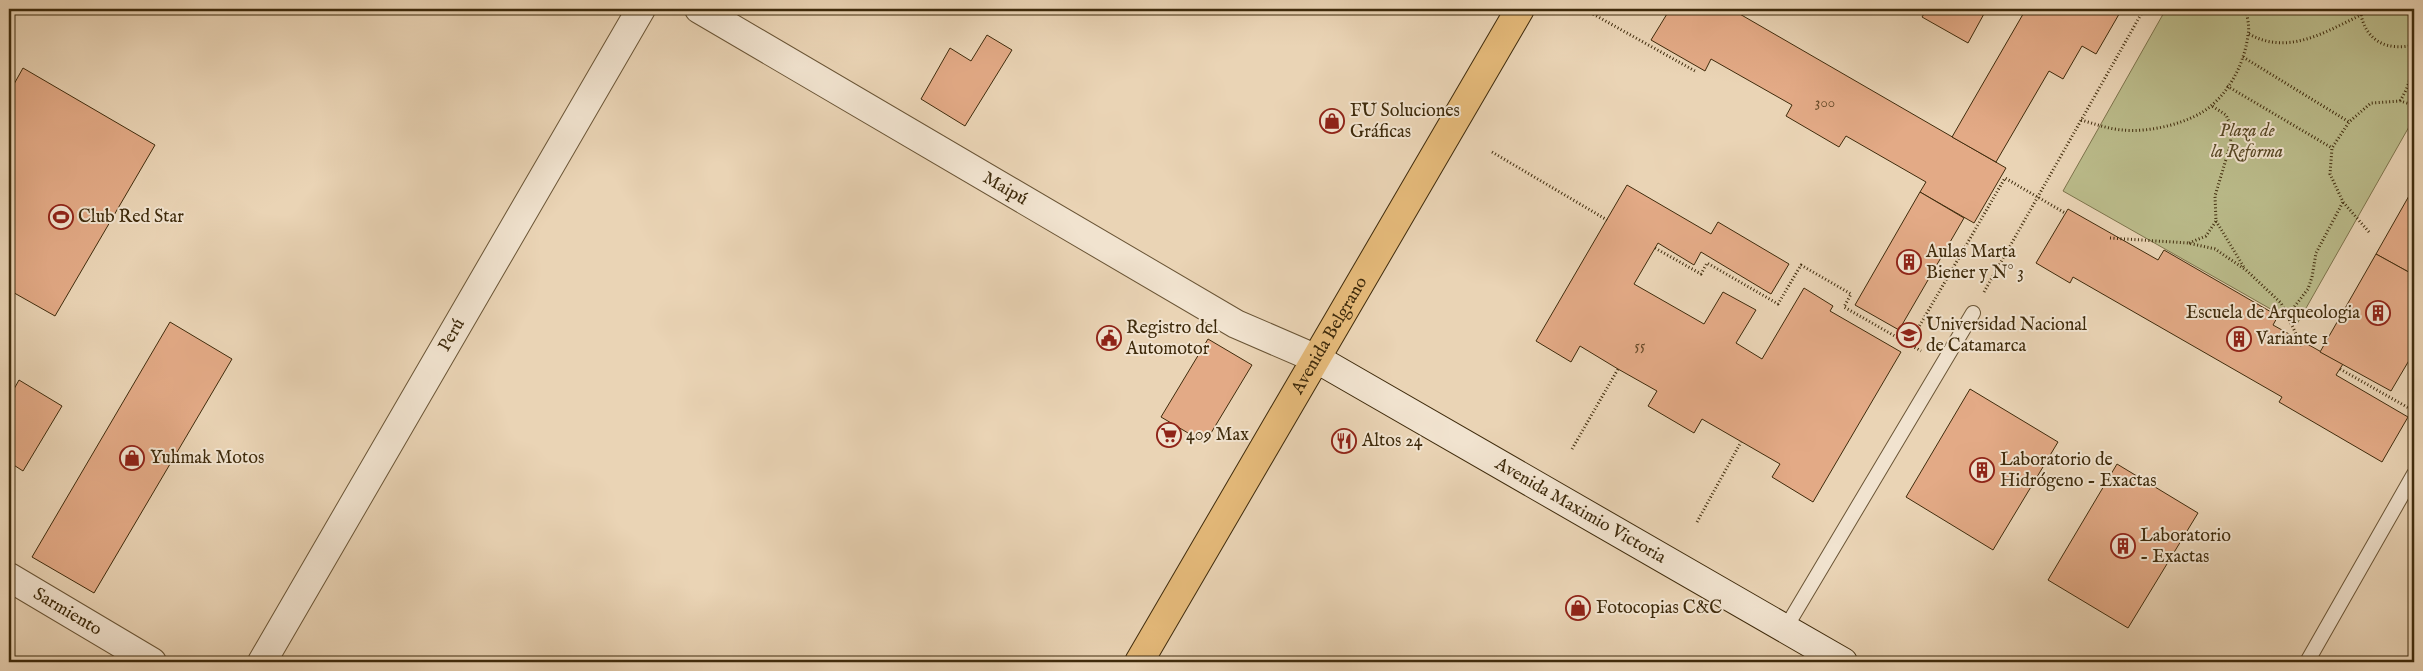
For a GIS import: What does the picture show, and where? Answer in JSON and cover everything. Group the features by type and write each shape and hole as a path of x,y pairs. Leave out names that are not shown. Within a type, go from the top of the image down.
{"main road":[{"name":"Avenida Belgrano","path":"1139,662 1520,9"}],"street":[{"name":"Perú","path":"262,662 641,9"},
{"name":"Maipú","path":"699,9 1236,324 1317,359"},
{"name":"Avenida Maximio Victoria","path":"1317,359 1843,662"},
{"name":"Sarmiento","path":"9,577 152,662"}],"lane":[{"path":"1785,629 1973,313"},
{"path":"2307,662 2414,474"}],"path":[{"path":"1584,9 1695,71"},
{"path":"1973,313 2144,9"},
{"path":"2081,120 2122,130 2158,128 2182,121 2212,106 2238,72 2249,34 2246,9"},
{"path":"2249,34 2260,40 2281,44 2311,39 2361,15 2364,9"},
{"path":"2361,15 2364,29 2375,40 2395,47 2414,45 2410,86 2400,101"},
{"path":"2243,57 2348,122"},
{"path":"2228,86 2332,148"},
{"path":"2369,232 2343,202 2330,174 2332,148 2348,122 2371,104 2400,101 2414,105"},
{"path":"2212,106 2226,115 2232,129 2230,146 2214,196 2216,220 2246,270"},
{"path":"1492,152 1607,220"},
{"path":"1909,345 2004,178 2065,213"},
{"path":"2288,315 2308,289 2316,253 2343,202"},
{"path":"2188,244 2206,236 2216,220"},
{"path":"2110,238 2188,244 2215,249 2246,270 2281,302 2303,348"},
{"path":"1655,248 1701,274 1707,263 1778,304 1801,265 1851,294 1844,307 1942,364"},
{"path":"1572,449 1618,369"},
{"path":"2340,369 2414,411"},
{"path":"1697,522 1741,442"}],"green space":[{"name":"Plaza de la Reforma","path":"2166,9 2414,9 2414,118 2297,324 2063,191"}],"building":[{"path":"1670,9 1740,9 1738,13 2006,168 1974,223 1920,192 1926,182 1846,136 1839,147 1786,116 1792,105 1711,59 1705,71 1651,40"},
{"path":"1927,9 1979,9 1985,12 1968,43 1922,17"},
{"path":"2026,9 2122,9 2096,54 2082,46 2063,79 2049,71 1996,162 1952,137"},
{"path":"987,35 1012,50 965,126 921,99 950,48 971,61"},
{"name":"Club Red Star","path":"23,68 155,145 55,316 9,290 9,93"},
{"path":"1627,185 1711,234 1718,222 1789,264 1771,294 1701,252 1694,265 1658,243 1634,284 1704,324 1723,292 1756,310 1736,343 1762,359 1804,288 1833,306 1830,311 1901,352 1813,502 1772,477 1780,464 1702,419 1694,433 1648,406 1657,391 1580,346 1571,362 1536,341"},
{"path":"2414,187 2414,275 2376,254"},
{"name":"Aulas Marta Biener y N° 3","path":"1920,192 1964,218 1899,330 1855,305"},
{"name":"Variante 1","path":"2068,209 2158,260 2164,250 2278,316 2273,325 2343,364 2336,375 2408,417 2382,462 2279,402 2282,397 2073,277 2070,283 2036,263"},
{"name":"Escuela de Arqueologia","path":"2376,254 2414,275 2414,352 2391,391 2320,352"},
{"name":"Yuhmak Motos","path":"170,322 232,359 94,593 32,557"},
{"path":"1208,339 1252,365 1205,443 1161,417"},
{"path":"19,380 62,406 23,471 9,462 9,398"},
{"name":"Laboratorio de Hidrógeno - Exactas","path":"1970,389 2058,442 1993,550 1906,497"},
{"name":"Laboratorio - Exactas","path":"2117,464 2198,513 2128,628 2048,580"}],"place":[{"name":"FU Soluciones Gráficas","path":"1332,121"},
{"name":"Club Red Star","path":"61,217"},
{"name":"Aulas Marta Biener y N° 3","path":"1909,262"},
{"name":"Escuela de Arqueologia","path":"2378,313"},
{"name":"Universidad Nacional de Catamarca","path":"1909,335"},
{"name":"Registro del Automotor","path":"1109,338"},
{"name":"Variante 1","path":"2239,339"},
{"name":"409 Max","path":"1169,435"},
{"name":"Altos 24","path":"1344,441"},
{"name":"Yuhmak Motos","path":"132,458"},
{"name":"Laboratorio de Hidrógeno - Exactas","path":"1982,470"},
{"name":"Laboratorio - Exactas","path":"2123,546"},
{"name":"Fotocopias C&C","path":"1578,608"}]}
